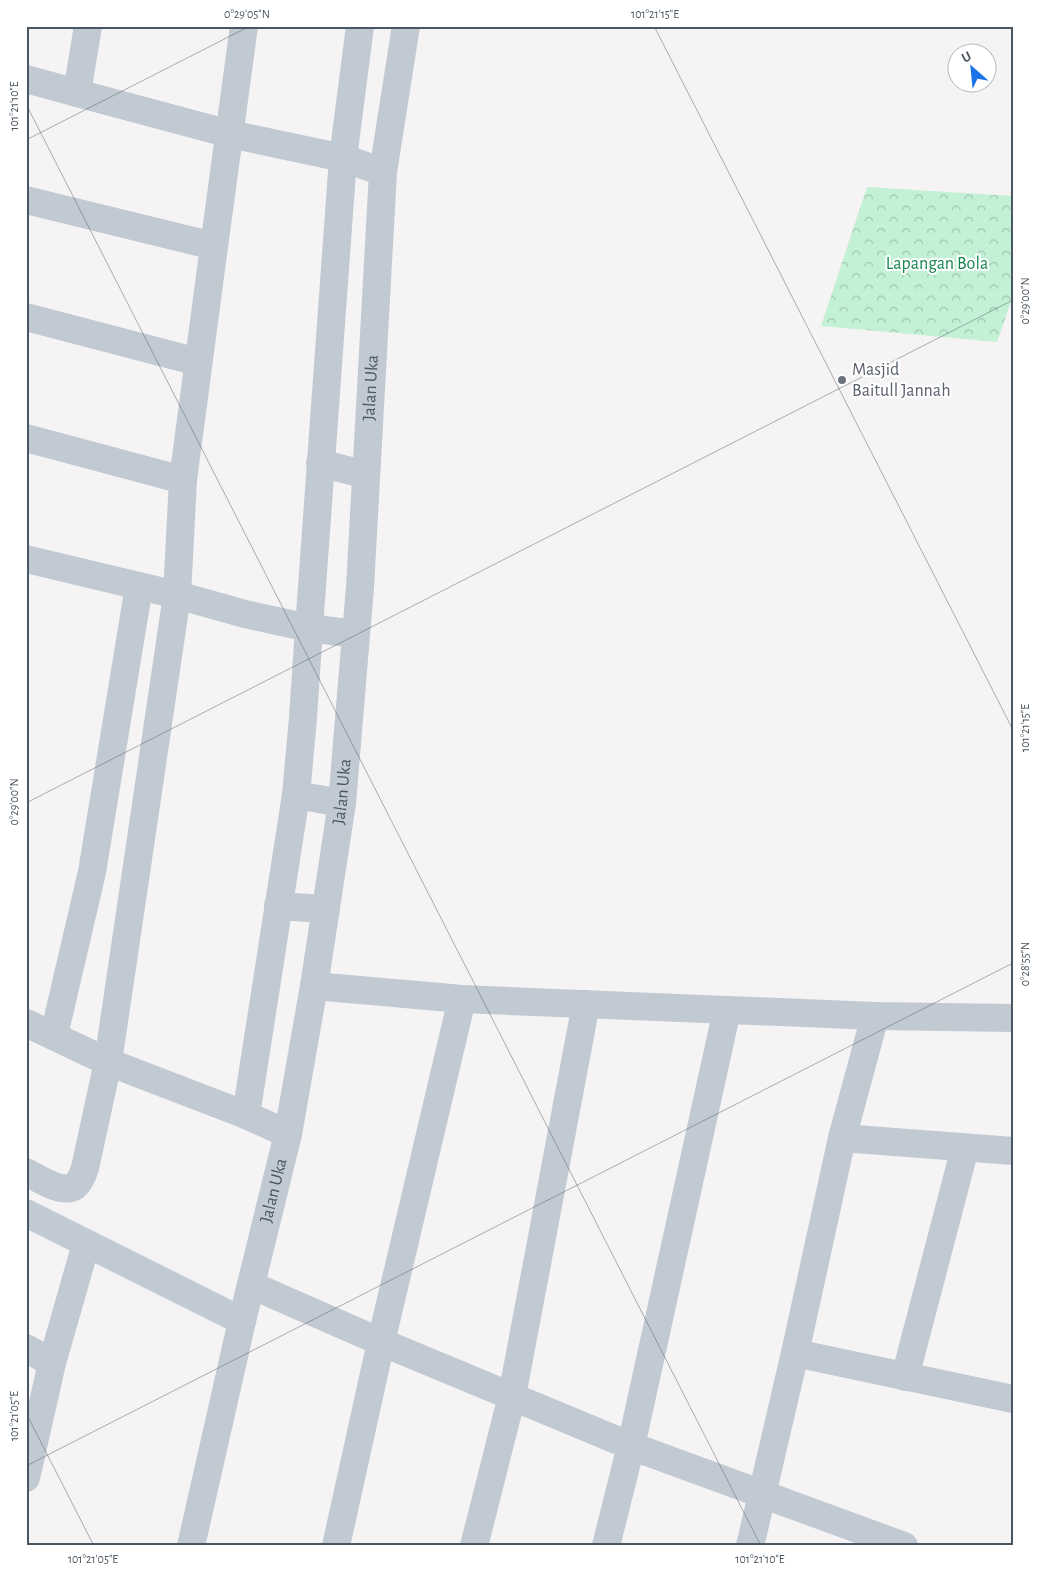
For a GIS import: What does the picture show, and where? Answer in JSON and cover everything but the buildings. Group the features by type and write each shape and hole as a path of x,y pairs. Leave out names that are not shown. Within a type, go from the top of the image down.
{"street":[{"path":"77,93 88,26"},
{"path":"26,1172 66,1190 78,1183 85,1168 108,1062 177,595 183,480 244,26"},
{"path":"246,1116 296,795 342,158 360,26"},
{"name":"Jalan Uka","path":"191,1546 242,1321 288,1134 314,986 342,803 360,587 383,172 406,26"},
{"path":"26,80 230,134 342,158 383,172"},
{"path":"26,200 214,246"},
{"path":"332,302 375,306"},
{"path":"26,317 198,362"},
{"path":"26,438 183,480"},
{"path":"320,463 366,475"},
{"path":"26,559 177,595 245,614 309,628 355,634"},
{"path":"54,1035 92,872 139,586"},
{"path":"296,795 342,803"},
{"path":"92,872 135,880"},
{"path":"278,906 326,909"},
{"path":"314,986 462,999 875,1016 1013,1018"},
{"path":"336,1546 381,1342 462,999"},
{"path":"474,1546 512,1396 586,1004"},
{"path":"606,1546 631,1446 727,1010"},
{"path":"750,1546 842,1138 875,1016"},
{"path":"26,1023 108,1062 288,1134"},
{"path":"842,1138 1013,1151"},
{"path":"905,1377 964,1148"},
{"path":"26,1213 242,1321"},
{"path":"26,1478 52,1362 86,1244"},
{"path":"251,1285 381,1342 631,1446 896,1544"},
{"path":"26,1348 52,1362"},
{"path":"795,1353 1013,1399"}],"green space":[{"name":"Lapangan Bola","path":"867,187 1013,196 1013,296 997,342 821,326"}],"place":[{"name":"Masjid Baitull Jannah","path":"842,380"}]}
